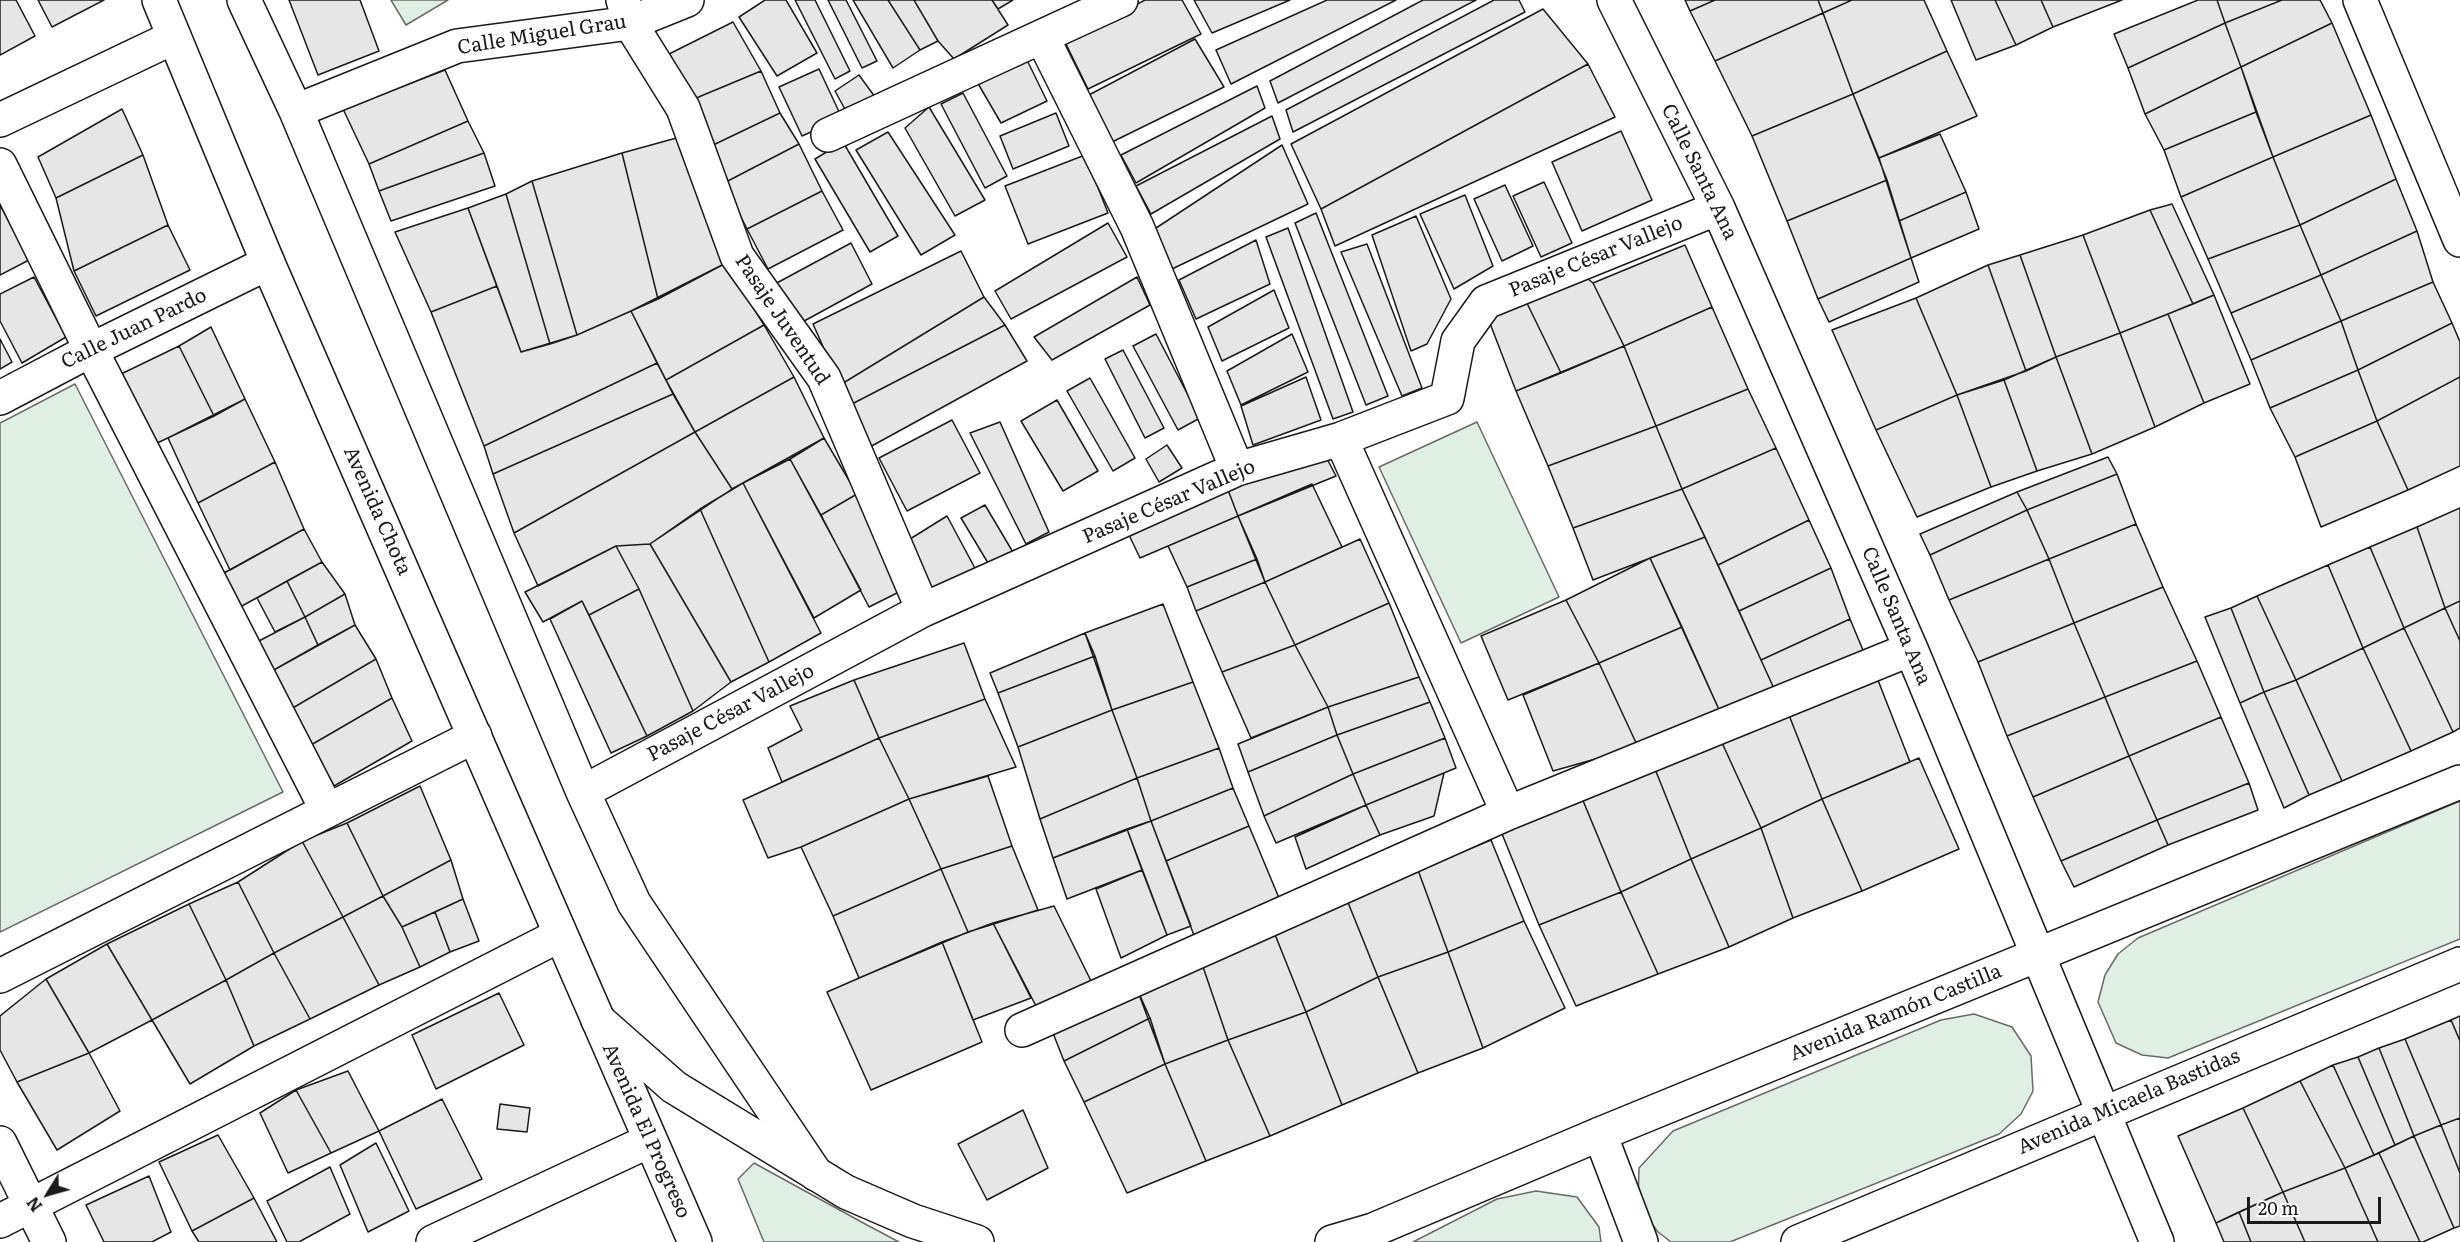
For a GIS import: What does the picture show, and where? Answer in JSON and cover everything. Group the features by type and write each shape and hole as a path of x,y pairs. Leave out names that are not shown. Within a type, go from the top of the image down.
{"main road":[{"name":"Avenida Chota","path":"159,0 268,263 598,1020"},
{"path":"244,0 296,111 583,792 634,903 816,1174"},
{"name":"Calle Miguel Grau","path":"296,111 457,46 687,0"},
{"path":"828,135 1121,0"},
{"name":"Calle Santa Ana","path":"1614,0 1718,208 1911,649 2157,1242"},
{"path":"2360,0 2460,240"},
{"name":"Pasaje Juventud","path":"627,11 683,108 737,256 824,378 923,610"},
{"path":"0,120 174,37"},
{"path":"1042,37 1137,227 1237,469"},
{"path":"0,165 91,350 327,810"},
{"name":"Pasaje César Vallejo","path":"583,792 923,610 1237,469 1341,439 1447,398 1458,341 1486,302 1718,208"},
{"name":"Calle Juan Pardo","path":"0,398 91,350 268,263"},
{"path":"1341,439 1508,813"},
{"path":"1022,1030 1508,813 1911,649"},
{"path":"0,976 475,736"},
{"name":"Avenida Ramón Castilla","path":"1332,1242 1373,1230 1600,1134 2460,782"},
{"path":"0,1221 560,935"},
{"name":"Avenida Micaela Bastidas","path":"1798,1242 2460,964"},
{"path":"598,1020 674,1087 846,1192 912,1221 977,1242"},
{"name":"Avenida El Progreso","path":"598,1020 695,1242"},
{"path":"1600,1134 1641,1242"},
{"path":"433,1242 649,1141"},
{"path":"0,1143 49,1242"}],"green space":[{"path":"391,0 448,0 406,25"},
{"path":"75,384 283,792 0,932 0,423"},
{"path":"1477,422 1559,597 1461,643 1379,467"},
{"path":"2460,801 2460,939 2168,1058 2142,1055 2116,1043 2098,1002 2105,975 2118,954 2138,938"},
{"path":"1974,1014 2012,1027 2031,1056 2033,1091 2021,1114 1999,1134 1730,1242 1671,1242 1658,1232 1638,1205 1639,1168 1673,1131 1941,1020"},
{"path":"754,1163 899,1242 764,1242 738,1179"},
{"path":"1536,1191 1577,1197 1599,1227 1601,1242 1413,1242 1497,1199"}],"building":[{"path":"0,0 16,0 35,36 0,55"},
{"path":"38,0 104,0 52,27"},
{"path":"289,0 360,0 379,51 318,75"},
{"path":"765,0 786,0 817,53 777,76 739,17"},
{"path":"795,0 815,0 850,71 835,79"},
{"path":"828,0 846,0 877,61 862,68"},
{"path":"853,0 888,0 920,50 893,68"},
{"path":"888,0 914,0 938,41 920,50"},
{"path":"914,0 992,0 1008,25 954,59 938,41"},
{"path":"992,0 1013,0 998,9"},
{"path":"1145,0 1182,0 1201,34 1088,89 1065,42"},
{"path":"1194,0 1290,0 1212,33"},
{"path":"1327,0 1396,0 1231,84 1216,50"},
{"path":"1423,0 1476,0 1278,103 1270,81"},
{"path":"1494,0 1519,0 1525,12 1293,132 1286,110"},
{"path":"1685,0 1715,0 1690,11"},
{"path":"1715,0 1818,0 1823,13 1715,61 1690,11"},
{"path":"1818,0 1852,0 1823,13"},
{"path":"1852,0 1924,0 1947,51 1853,94 1823,13"},
{"path":"1951,0 1995,0 2016,45 1976,60"},
{"path":"1995,0 2041,0 2053,27 2016,45"},
{"path":"2041,0 2122,0 2053,27"},
{"path":"2198,0 2217,0 2225,23 2128,68 2114,34"},
{"path":"2217,0 2282,0 2225,23"},
{"path":"2282,0 2320,0 2332,23 2241,67 2225,23"},
{"path":"1543,9 1588,64 1321,209 1291,144"},
{"path":"1823,13 1853,94 1752,136 1715,61"},
{"path":"733,22 761,71 689,101 663,57"},
{"path":"2225,23 2241,67 2145,114 2128,68"},
{"path":"2332,23 2371,115 2273,157 2241,67"},
{"path":"1195,39 1224,87 1110,143 1087,96"},
{"path":"1947,51 1977,116 1879,158 1853,94"},
{"path":"1025,56 1047,101 1001,123 973,75"},
{"path":"1588,64 1615,117 1335,246 1321,209"},
{"path":"2241,67 2256,112 2164,150 2145,114"},
{"path":"819,69 842,118 802,136 779,87"},
{"path":"445,70 468,121 369,164 343,109"},
{"path":"761,71 780,113 709,147 689,101"},
{"path":"859,75 875,97 847,113 835,91"},
{"path":"1257,86 1265,108 1136,183 1121,155"},
{"path":"963,93 1007,176 985,188 941,104"},
{"path":"1853,94 1887,180 1787,221 1752,136"},
{"path":"929,107 985,200 955,216 905,128"},
{"path":"122,109 143,155 56,198 38,157"},
{"path":"2256,112 2273,157 2181,197 2164,150"},
{"path":"780,113 799,144 724,183 709,147"},
{"path":"1056,113 1069,146 1013,169 1000,136"},
{"path":"2371,115 2396,179 2300,225 2273,157"},
{"path":"1272,116 1280,139 1151,214 1136,186"},
{"path":"468,121 484,153 379,191 369,164"},
{"path":"1621,131 1652,200 1582,231 1552,162"},
{"path":"888,132 955,235 921,255 856,150"},
{"path":"1940,134 1966,192 1899,221 1879,158"},
{"path":"680,137 726,263 658,299 622,153"},
{"path":"843,142 898,236 870,252 815,159"},
{"path":"799,144 822,191 747,229 724,183"},
{"path":"1282,145 1308,204 1172,269 1153,230"},
{"path":"484,153 495,186 391,221 379,191"},
{"path":"622,153 658,299 577,335 532,181"},
{"path":"143,155 168,225 74,271 56,198"},
{"path":"1085,155 1108,213 1028,244 1005,186"},
{"path":"2273,157 2300,225 2208,259 2181,197"},
{"path":"2396,179 2417,231 2321,275 2300,225"},
{"path":"1887,180 1911,258 1818,299 1787,221"},
{"path":"532,181 577,335 550,344 506,194"},
{"path":"1544,182 1572,243 1541,257 1513,196"},
{"path":"1505,185 1533,246 1502,261 1474,199"},
{"path":"822,191 843,230 768,269 747,229"},
{"path":"1966,192 1979,229 1911,258 1899,221"},
{"path":"506,194 550,344 521,352 468,208"},
{"path":"1465,195 1493,266 1454,289 1420,214"},
{"path":"2172,204 2214,295 2193,304 2150,210"},
{"path":"0,205 29,260 0,275"},
{"path":"468,208 497,286 431,312 395,232"},
{"path":"2150,210 2193,304 2120,333 2083,235"},
{"path":"1316,213 1388,396 1366,405 1295,223"},
{"path":"1416,216 1451,299 1427,344 1411,351 1372,235"},
{"path":"1108,223 1127,257 1011,319 995,291"},
{"path":"168,225 190,270 96,316 74,271"},
{"path":"2300,225 2321,275 2231,313 2208,259"},
{"path":"1288,228 1353,412 1333,419 1266,237"},
{"path":"2417,231 2433,282 2341,321 2321,275"},
{"path":"2083,235 2120,333 2056,357 2020,255"},
{"path":"1256,240 1270,284 1196,319 1179,280"},
{"path":"851,243 872,284 795,326 773,285"},
{"path":"1367,244 1422,388 1402,396 1341,252"},
{"path":"1685,245 1712,307 1624,346 1593,283"},
{"path":"961,251 984,297 840,385 813,324"},
{"path":"2020,255 2056,357 2026,371 1988,265"},
{"path":"1911,258 1919,282 1829,322 1818,299"},
{"path":"726,263 764,325 666,380 631,311"},
{"path":"1988,265 2026,371 1957,395 1916,298"},
{"path":"1581,273 1593,283 1624,346 1561,373 1523,295"},
{"path":"2321,275 2341,321 2251,360 2231,313"},
{"path":"34,277 66,337 22,363 0,321 0,294"},
{"path":"1137,277 1150,305 1052,360 1034,337"},
{"path":"2433,282 2452,323 2358,370 2341,321"},
{"path":"497,286 521,352 577,335 631,311 657,363 484,446 431,312"},
{"path":"1274,290 1289,328 1222,361 1208,327"},
{"path":"1523,295 1561,373 1516,391 1486,313"},
{"path":"2214,295 2250,384 2204,403 2168,314"},
{"path":"984,297 1005,325 850,405 840,385"},
{"path":"1916,298 1957,395 1876,430 1832,330"},
{"path":"1712,307 1748,389 1656,426 1624,346"},
{"path":"2168,314 2204,403 2155,427 2120,333"},
{"path":"2341,321 2358,370 2270,408 2251,360"},
{"path":"2452,323 2460,342 2460,377 2377,421 2358,370"},
{"path":"764,325 794,377 695,432 666,380"},
{"path":"1005,325 1027,361 868,448 850,405"},
{"path":"211,327 245,399 214,416 179,346"},
{"path":"2120,333 2155,427 2092,454 2056,357"},
{"path":"1156,334 1200,418 1178,430 1133,346"},
{"path":"1292,334 1308,372 1241,405 1227,371"},
{"path":"0,339 12,362 0,369"},
{"path":"179,346 214,416 153,445 119,375"},
{"path":"1624,346 1656,426 1548,466 1516,391"},
{"path":"1123,350 1164,428 1145,438 1105,359"},
{"path":"2056,357 2092,454 2037,471 2004,380"},
{"path":"657,363 673,394 493,474 484,446"},
{"path":"2358,370 2377,421 2295,457 2270,408"},
{"path":"794,377 824,438 732,489 695,432"},
{"path":"1306,377 1321,420 1253,445 1241,406"},
{"path":"2460,377 2460,466 2408,490 2377,421"},
{"path":"1090,378 1135,458 1113,471 1067,391"},
{"path":"2004,380 2037,471 1991,487 1957,395"},
{"path":"1748,389 1776,448 1682,489 1656,426"},
{"path":"673,394 695,432 514,533 493,474"},
{"path":"1957,395 1991,487 1917,517 1876,430"},
{"path":"245,399 275,462 198,503 168,438"},
{"path":"1057,400 1098,471 1063,491 1021,421"},
{"path":"952,420 980,473 907,511 879,458"},
{"path":"2377,421 2408,490 2321,527 2295,457"},
{"path":"1000,422 1049,532 1026,544 970,433"},
{"path":"1656,426 1682,489 1573,528 1548,466"},
{"path":"695,432 732,489 650,544 616,546 538,586 514,533"},
{"path":"824,438 857,494 821,515 790,459"},
{"path":"1167,445 1182,468 1159,482 1146,459"},
{"path":"1776,448 1809,520 1718,565 1682,489"},
{"path":"1323,451 1336,476 1238,516 1228,490"},
{"path":"2108,457 2117,474 2027,510 2017,492"},
{"path":"790,459 861,590 814,618 743,483"},
{"path":"275,462 304,529 230,570 198,503"},
{"path":"2117,474 2136,524 2049,559 2027,510"},
{"path":"743,483 821,633 769,662 700,509"},
{"path":"1312,484 1342,547 1265,582 1238,516"},
{"path":"1682,489 1705,537 1593,580 1573,528"},
{"path":"1228,490 1238,516 1140,558 1129,535"},
{"path":"2017,492 2027,510 1930,555 1920,534"},
{"path":"857,494 903,590 869,607 821,515"},
{"path":"985,505 1017,559 994,573 961,518"},
{"path":"2460,508 2460,601 2445,608 2417,527"},
{"path":"700,509 769,662 731,682 650,544"},
{"path":"2027,510 2049,559 1949,600 1930,555"},
{"path":"947,516 977,572 931,588 910,539"},
{"path":"1238,516 1257,559 1187,587 1168,546"},
{"path":"1809,520 1831,568 1739,611 1718,565"},
{"path":"2136,524 2163,587 2074,623 2049,559"},
{"path":"2417,527 2445,608 2404,628 2370,547"},
{"path":"304,529 322,562 231,612 213,579"},
{"path":"1705,537 1776,693 1721,714 1650,558"},
{"path":"1360,539 1389,603 1295,645 1265,582"},
{"path":"650,544 731,682 693,711 639,589 616,546"},
{"path":"616,546 639,589 589,615 582,601 543,622 525,592"},
{"path":"2370,547 2404,628 2363,648 2328,565"},
{"path":"1650,558 1682,627 1599,663 1566,600"},
{"path":"1257,559 1265,582 1196,611 1187,587"},
{"path":"2049,559 2074,623 1978,662 1949,600"},
{"path":"322,562 345,594 305,617 287,581"},
{"path":"2328,565 2363,648 2296,680 2257,596"},
{"path":"1831,568 1850,619 1761,660 1739,611"},
{"path":"287,581 305,617 275,632 257,598"},
{"path":"1265,582 1295,645 1222,672 1196,611"},
{"path":"2163,587 2197,661 2105,697 2074,623"},
{"path":"639,589 693,711 647,736 589,615"},
{"path":"345,594 355,625 318,645 305,617"},
{"path":"2257,596 2296,680 2264,692 2231,608"},
{"path":"1566,600 1599,663 1508,700 1481,636"},
{"path":"582,601 647,736 611,753 550,619"},
{"path":"2460,601 2460,641 2445,608"},
{"path":"1389,603 1419,677 1328,707 1295,645"},
{"path":"1163,604 1193,682 1112,710 1085,633"},
{"path":"2231,608 2264,692 2240,703 2205,617"},
{"path":"2445,608 2460,641 2460,728 2453,732 2404,628"},
{"path":"305,617 318,645 272,671 255,643"},
{"path":"1850,619 1865,655 1776,693 1761,660"},
{"path":"2074,623 2105,697 2007,736 1978,662"},
{"path":"355,625 376,659 291,709 272,671"},
{"path":"1682,627 1721,714 1638,747 1599,663"},
{"path":"2404,628 2453,732 2411,751 2363,648"},
{"path":"1085,633 1095,656 998,693 990,673"},
{"path":"964,643 985,699 879,738 854,680"},
{"path":"1295,645 1328,707 1251,738 1222,672"},
{"path":"2363,648 2411,751 2342,781 2296,680"},
{"path":"1095,656 1112,710 1018,747 998,693"},
{"path":"376,659 392,698 311,745 291,709"},
{"path":"2197,661 2221,717 2129,756 2105,697"},
{"path":"1599,663 1638,747 1553,771 1523,695"},
{"path":"1874,670 1910,762 1822,799 1785,705"},
{"path":"1419,677 1430,702 1337,735 1328,707"},
{"path":"854,680 879,738 782,782 768,748 802,730 790,706"},
{"path":"2296,680 2342,781 2309,795 2264,692"},
{"path":"1193,682 1219,748 1137,778 1112,710"},
{"path":"2264,692 2309,795 2284,808 2240,703"},
{"path":"2105,697 2129,756 2033,797 2007,736"},
{"path":"392,698 412,741 334,786 311,745"},
{"path":"985,699 1016,767 909,799 879,738"},
{"path":"1430,702 1445,738 1353,774 1337,735"},
{"path":"1785,705 1822,799 1761,828 1718,734"},
{"path":"1328,707 1337,735 1248,772 1238,744"},
{"path":"1112,710 1137,778 1040,819 1018,747"},
{"path":"2221,717 2249,783 2157,820 2129,756"},
{"path":"1718,734 1761,828 1691,859 1653,764"},
{"path":"1337,735 1353,774 1264,816 1248,772"},
{"path":"879,738 909,799 801,847 768,858 743,800"},
{"path":"1445,738 1456,768 1366,805 1353,774"},
{"path":"1219,748 1233,788 1151,821 1137,778"},
{"path":"2129,756 2157,820 2061,861 2033,797"},
{"path":"1919,758 1959,849 1862,891 1822,799"},
{"path":"1653,764 1691,859 1621,892 1579,791"},
{"path":"1444,773 1434,816 1380,835 1366,805"},
{"path":"1353,774 1366,805 1276,843 1264,816"},
{"path":"988,776 1012,846 941,869 909,799"},
{"path":"1137,778 1151,821 1053,858 1040,819"},
{"path":"2249,783 2258,810 2168,845 2157,820"},
{"path":"420,786 451,860 383,896 347,823"},
{"path":"1233,788 1249,826 1166,861 1151,821"},
{"path":"1579,791 1621,892 1539,925 1500,829"},
{"path":"909,799 941,869 833,916 801,847"},
{"path":"1822,799 1862,891 1793,918 1761,828"},
{"path":"1366,805 1380,835 1306,869 1295,837"},
{"path":"2157,820 2168,845 2074,887 2061,861"},
{"path":"1151,821 1191,926 1167,935 1127,829"},
{"path":"347,823 383,896 343,917 302,841"},
{"path":"1249,826 1284,910 1198,946 1166,861"},
{"path":"1761,828 1793,918 1729,947 1691,859"},
{"path":"1127,829 1142,870 1067,899 1053,858"},
{"path":"1491,840 1524,921 1448,952 1418,870"},
{"path":"302,841 343,917 274,953 238,882"},
{"path":"1012,846 1038,910 968,932 941,869"},
{"path":"1691,859 1729,947 1658,974 1621,892"},
{"path":"451,860 463,899 402,927 383,896"},
{"path":"941,869 968,932 859,978 833,916"},
{"path":"1142,870 1167,935 1121,958 1096,889"},
{"path":"1418,870 1448,952 1378,977 1347,900"},
{"path":"238,882 274,953 226,980 189,904"},
{"path":"1621,892 1658,974 1576,1006 1539,925"},
{"path":"383,896 402,927 420,967 379,985 343,917"},
{"path":"463,899 479,941 450,952 435,912"},
{"path":"1347,900 1378,977 1306,1012 1274,932"},
{"path":"189,904 226,980 152,1020 107,944"},
{"path":"1054,906 1092,983 1036,1006 993,923"},
{"path":"435,912 450,952 420,967 402,927"},
{"path":"343,917 379,985 310,1019 274,953"},
{"path":"1524,921 1565,1008 1483,1048 1448,952"},
{"path":"993,923 1031,998 973,1020 942,942"},
{"path":"1274,932 1306,1012 1228,1040 1201,961"},
{"path":"942,942 982,1042 871,1090 827,992"},
{"path":"107,944 152,1020 89,1053 46,979"},
{"path":"1448,952 1483,1048 1418,1073 1378,977"},
{"path":"274,953 310,1019 254,1046 226,980"},
{"path":"1201,961 1228,1040 1165,1064 1137,989"},
{"path":"1378,977 1418,1073 1342,1105 1306,1012"},
{"path":"46,979 89,1053 17,1082 0,1050 0,1016"},
{"path":"226,980 254,1046 190,1084 152,1020"},
{"path":"1137,989 1150,1018 1064,1061 1051,1028"},
{"path":"499,993 524,1045 436,1089 412,1035"},
{"path":"1306,1012 1342,1105 1270,1136 1228,1040"},
{"path":"2460,1016 2460,1041 2451,1020"},
{"path":"1150,1018 1165,1064 1084,1102 1064,1061"},
{"path":"2451,1020 2460,1041 2460,1118 2441,1125 2405,1039"},
{"path":"2405,1039 2441,1125 2414,1136 2379,1048"},
{"path":"1228,1040 1270,1136 1206,1161 1165,1064"},
{"path":"2379,1048 2414,1136 2395,1145 2358,1057"},
{"path":"89,1053 120,1111 57,1150 17,1082"},
{"path":"2358,1057 2395,1145 2374,1155 2333,1065"},
{"path":"1165,1064 1206,1161 1127,1193 1084,1102"},
{"path":"2333,1065 2374,1155 2345,1168 2300,1081"},
{"path":"348,1071 379,1131 331,1153 296,1090"},
{"path":"2300,1081 2345,1168 2283,1192 2243,1108"},
{"path":"296,1090 331,1153 288,1173 260,1113"},
{"path":"442,1099 482,1179 416,1209 379,1131"},
{"path":"500,1104 530,1108 527,1132 497,1129"},
{"path":"2243,1108 2283,1192 2216,1223 2178,1136"},
{"path":"1023,1110 1048,1168 987,1200 958,1144"},
{"path":"2460,1118 2460,1173 2441,1125"},
{"path":"2441,1125 2460,1173 2460,1226 2454,1228 2414,1136"},
{"path":"218,1135 254,1198 192,1231 159,1162"},
{"path":"2414,1136 2454,1228 2423,1242 2420,1242 2379,1153"},
{"path":"376,1143 409,1211 368,1232 340,1165"},
{"path":"2379,1153 2420,1242 2378,1242 2345,1168"},
{"path":"330,1167 350,1214 299,1242 287,1242 267,1201"},
{"path":"2345,1168 2378,1242 2305,1242 2283,1192"},
{"path":"149,1176 171,1232 152,1242 104,1242 86,1205"},
{"path":"2283,1192 2305,1242 2251,1242 2239,1212"},
{"path":"254,1198 277,1242 199,1242 192,1231"},
{"path":"2239,1212 2251,1242 2224,1242 2216,1223"}]}
